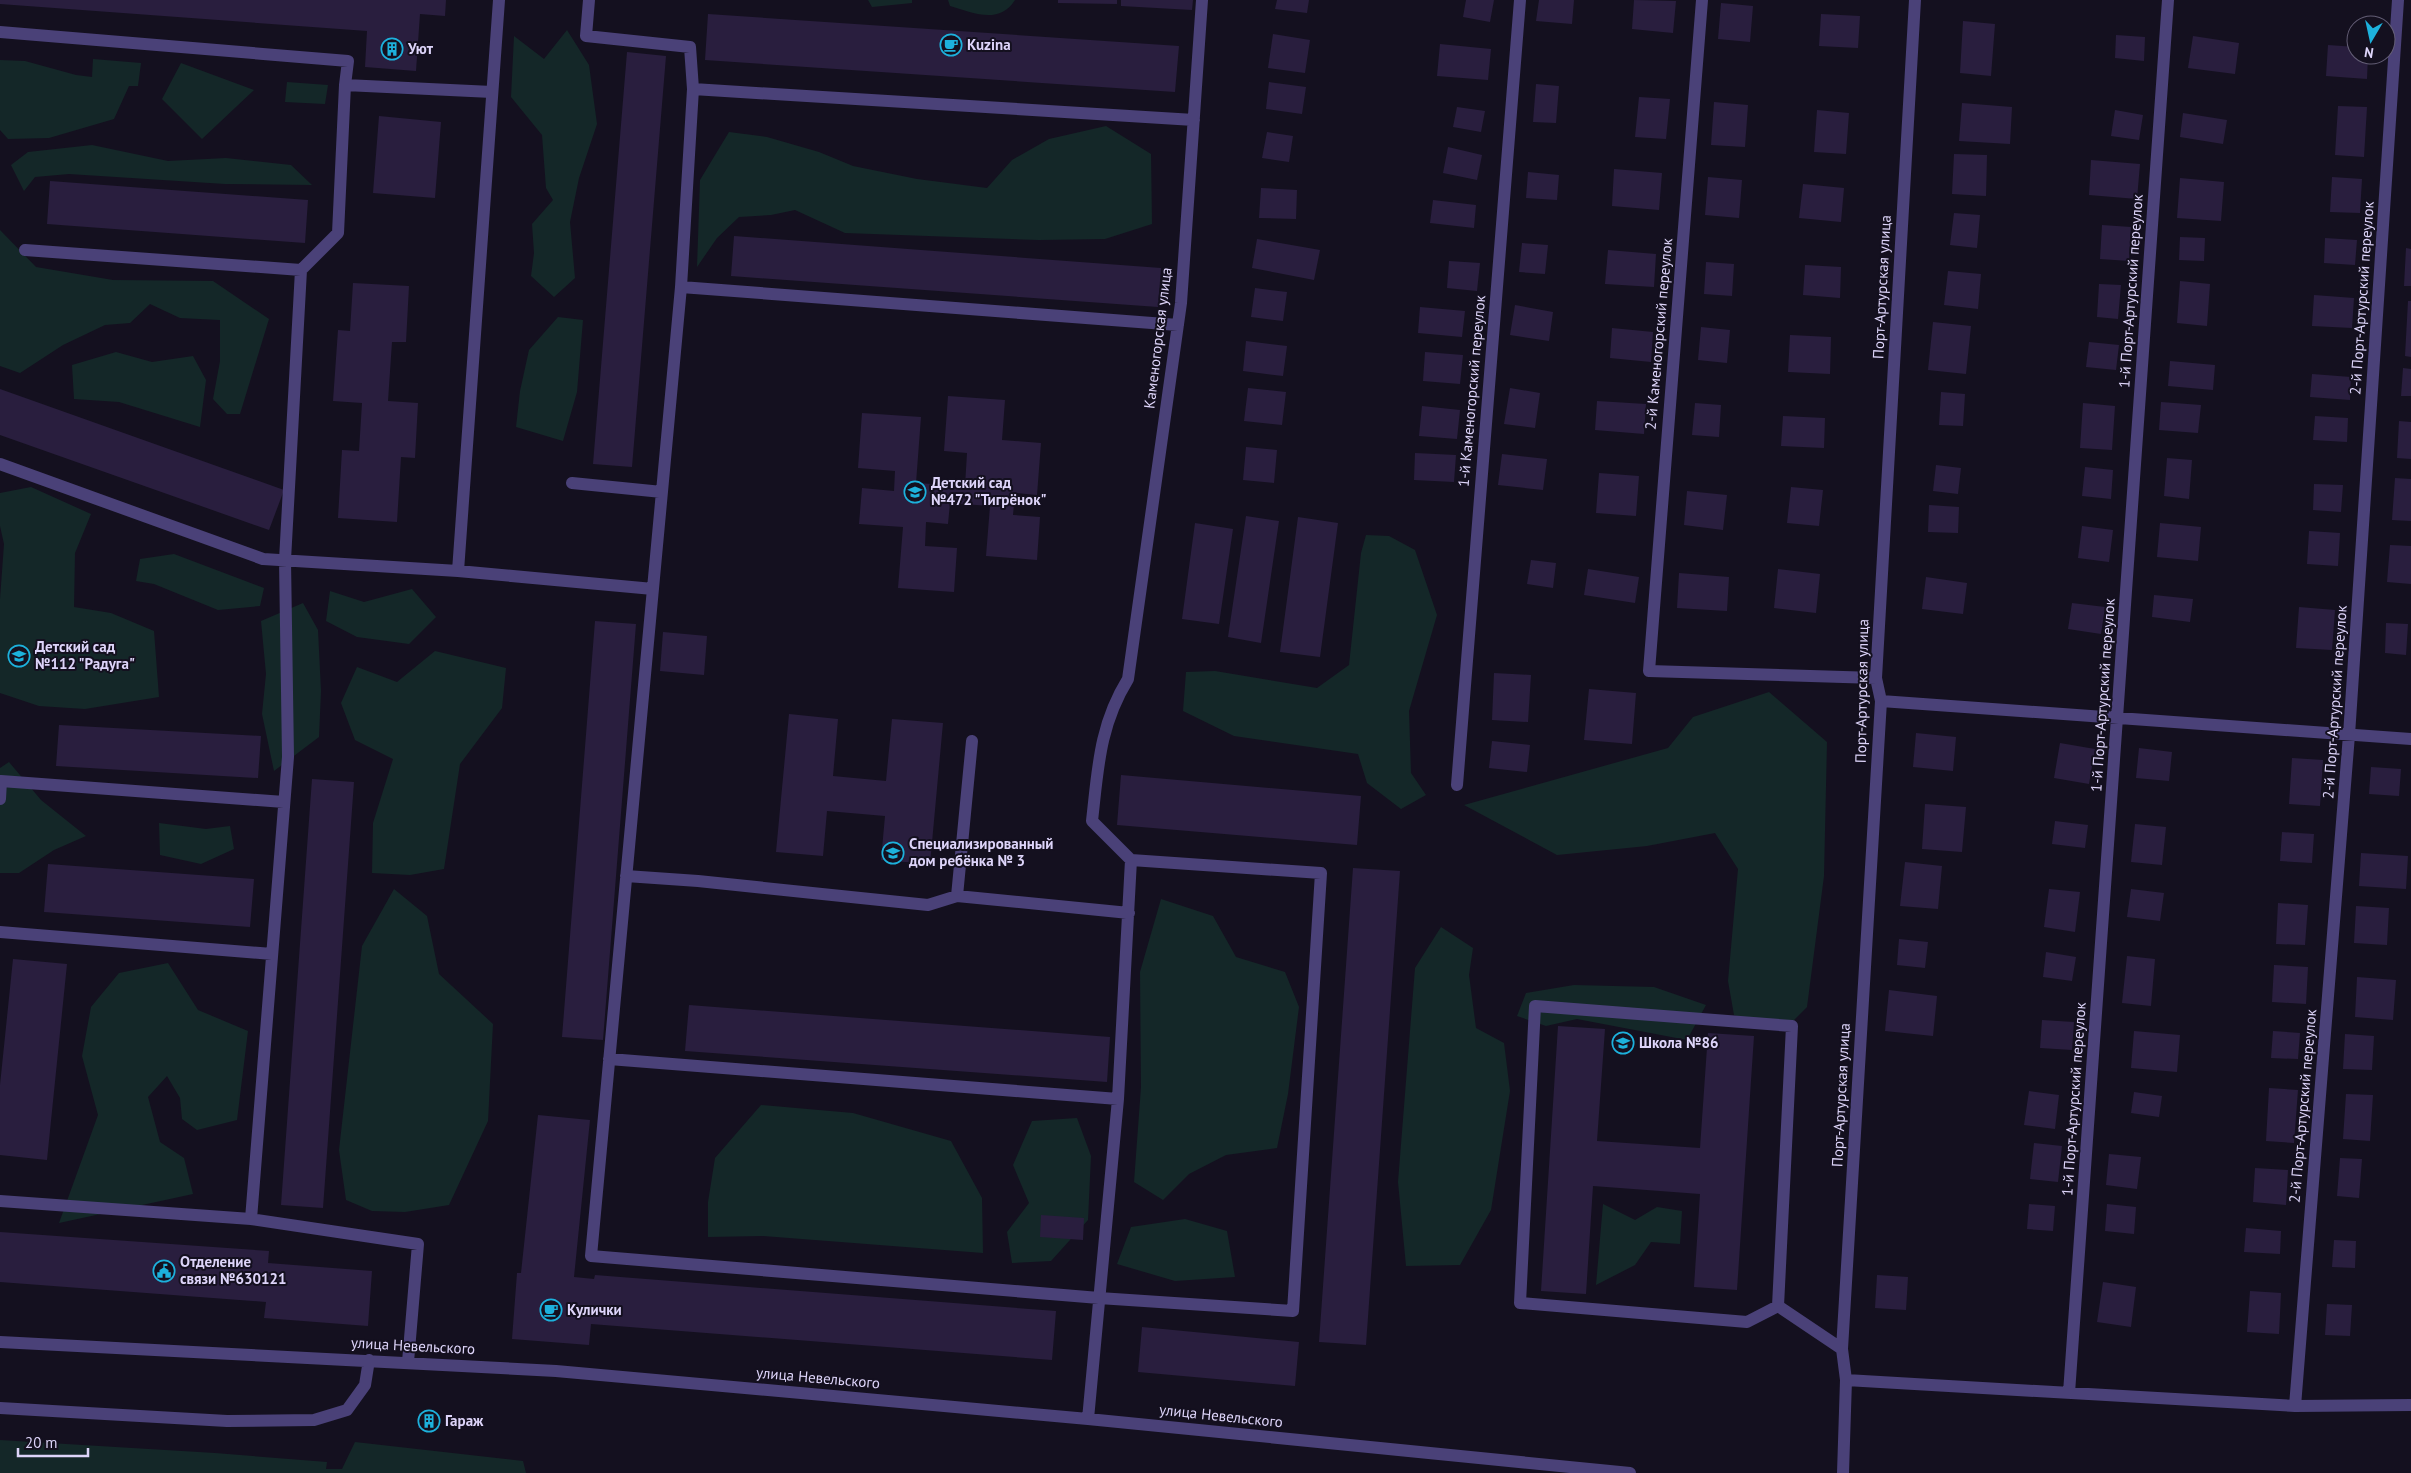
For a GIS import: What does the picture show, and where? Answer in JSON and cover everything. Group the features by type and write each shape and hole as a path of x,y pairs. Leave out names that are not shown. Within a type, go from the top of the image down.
{"street":[{"path":"458,571 499,0"},
{"path":"589,0 586,36 690,47 694,89 681,287 591,1256 1099,1298 1293,1311 1321,873 1132,860 1118,1099 1099,1298 1088,1419"},
{"name":"Каменогорская улица","path":"1132,860 1092,822 1102,740 1114,701 1128,679 1178,325 1202,0"},
{"name":"1-й Каменогорский переулок","path":"1457,785 1520,0"},
{"name":"2-й Каменогорский переулок","path":"1702,0 1649,671 1876,678"},
{"name":"Порт-Артурская улица","path":"1843,1473 1846,1380 1842,1349 1881,701 1876,678 1915,0"},
{"name":"1-й Порт-Артурский переулок","path":"2069,1393 2168,0"},
{"name":"2-й Порт-Артурский переулок","path":"2295,1406 2349,735 2398,0"},
{"path":"0,32 348,61 345,85 338,233 301,270 285,560 288,757 251,1219"},
{"path":"345,85 492,92"},
{"path":"694,89 1194,120"},
{"path":"25,250 301,270"},
{"path":"681,287 1178,325"},
{"path":"0,464 263,559 458,571 653,590"},
{"path":"572,482 662,492"},
{"path":"1881,701 2411,739"},
{"path":"957,896 972,741"},
{"path":"0,798 1,781 284,802"},
{"path":"626,876 698,881 928,905 957,896 1128,913"},
{"path":"0,932 272,954"},
{"path":"1535,1006 1792,1026 1778,1306 1747,1322 1520,1303 1535,1006"},
{"path":"609,1059 1118,1099"},
{"path":"0,1202 251,1219 418,1244 408,1362"},
{"path":"1778,1306 1842,1349"},
{"name":"улица Невельского","path":"0,1342 556,1371 1088,1419 1630,1473"},
{"path":"0,1408 227,1421 314,1420 347,1410 365,1385 369,1360"},
{"path":"1846,1380 2295,1406 2411,1405"}],"green space":[{"path":"868,0 912,0 912,3 872,7"},
{"path":"948,0 1015,0 1009,8 994,15 986,15 950,6"},
{"path":"567,30 589,65 597,124 579,178 570,222 575,278 554,297 531,276 534,253 532,224 553,200 546,188 542,135 511,97 514,36 544,59"},
{"path":"93,59 141,63 138,86 129,86 114,119 49,138 8,139 0,130 0,60 25,61 76,75 92,77"},
{"path":"181,63 254,90 202,139 162,99"},
{"path":"287,82 328,85 325,104 285,102"},
{"path":"1106,126 1151,154 1152,224 1105,239 1039,240 845,233 795,210 771,215 739,217 717,238 697,267 700,180 729,132 767,137 819,152 853,166 917,179 987,188 1012,160 1049,139"},
{"path":"92,145 168,161 226,158 291,165 312,185 225,184 69,174 35,177 24,191 11,165 28,152"},
{"path":"0,230 36,267 113,280 213,281 269,319 240,414 227,414 213,399 220,361 220,320 180,318 150,304 130,323 105,325 63,345 20,373 0,366"},
{"path":"558,317 583,320 577,392 563,441 516,427 520,391 529,350"},
{"path":"116,352 152,362 193,356 206,380 200,427 119,402 74,399 72,365"},
{"path":"31,487 91,514 75,553 74,607 111,613 154,631 159,697 85,709 39,706 0,693 0,599 4,544 0,526 0,493"},
{"path":"1366,535 1389,536 1415,550 1437,615 1409,711 1411,773 1426,795 1401,809 1367,783 1358,754 1234,736 1183,711 1186,672 1215,671 1317,688 1349,665 1361,553"},
{"path":"174,554 264,588 260,606 218,610 154,584 136,581 140,559"},
{"path":"412,589 436,617 409,644 357,637 326,621 330,591 364,602"},
{"path":"303,603 318,630 321,691 319,737 274,771 262,714 266,674 261,621"},
{"path":"435,651 506,668 502,708 460,764 444,869 410,875 372,873 373,823 393,759 355,740 341,703 357,667 397,682"},
{"path":"1769,692 1827,742 1824,876 1807,1007 1784,1030 1734,1015 1728,981 1738,869 1715,833 1647,846 1557,855 1464,805 1668,748 1693,717"},
{"path":"9,762 41,800 86,836 54,850 19,873 0,873 0,768"},
{"path":"159,823 206,829 230,826 234,849 201,864 160,855"},
{"path":"394,889 427,916 439,974 493,1024 488,1121 449,1205 405,1212 372,1211 346,1200 339,1150 362,946"},
{"path":"1161,899 1213,916 1236,957 1285,972 1299,1007 1288,1094 1277,1148 1226,1155 1189,1174 1163,1200 1134,1182 1141,1087 1140,972"},
{"path":"1441,927 1473,948 1469,975 1476,1028 1504,1043 1510,1091 1491,1210 1460,1265 1406,1266 1398,1182 1415,968"},
{"path":"168,963 198,1010 248,1031 237,1120 197,1130 182,1119 180,1098 167,1076 148,1097 160,1142 184,1158 193,1194 59,1223 98,1115 82,1056 91,1007 119,973"},
{"path":"1574,985 1654,987 1706,1005 1687,1040 1577,1019 1546,1026 1517,1016 1526,993"},
{"path":"761,1105 853,1113 951,1141 982,1198 983,1253 763,1236 708,1237 708,1202 715,1158"},
{"path":"1077,1118 1091,1156 1088,1220 1051,1261 1012,1263 1007,1232 1029,1203 1013,1165 1032,1121"},
{"path":"1603,1204 1635,1220 1657,1207 1682,1211 1680,1244 1651,1242 1635,1265 1596,1285"},
{"path":"1185,1219 1227,1231 1235,1277 1175,1281 1117,1264 1131,1227"},
{"path":"0,1440 327,1462 326,1469 342,1469 355,1442 523,1461 526,1473 0,1473"}],"building":[{"path":"0,0 446,0 445,16 420,14 416,71 365,67 367,31 0,4"},
{"path":"1058,0 1117,0 1117,4 1058,3"},
{"path":"1121,0 1193,0 1192,10 1121,6"},
{"path":"1277,0 1309,0 1307,13 1275,9"},
{"path":"1466,0 1494,0 1490,22 1463,17"},
{"path":"1539,0 1574,0 1572,24 1536,21"},
{"path":"1634,0 1676,1 1673,33 1632,29"},
{"path":"1721,3 1753,6 1750,42 1718,39"},
{"path":"708,14 1179,46 1175,92 705,60"},
{"path":"1821,14 1860,16 1858,48 1819,46"},
{"path":"1963,21 1995,24 1991,76 1960,73"},
{"path":"1273,34 1310,40 1305,73 1268,68"},
{"path":"2116,35 2145,37 2144,61 2115,58"},
{"path":"2193,36 2239,43 2235,74 2188,68"},
{"path":"1440,44 1491,49 1488,80 1437,76"},
{"path":"2328,45 2346,46 2346,65 2368,65 2367,79 2326,76"},
{"path":"627,52 666,56 632,467 593,464"},
{"path":"1269,82 1306,87 1302,114 1266,109"},
{"path":"1536,84 1559,86 1556,123 1533,122"},
{"path":"1639,97 1670,99 1666,139 1635,137"},
{"path":"1714,102 1748,105 1745,147 1711,145"},
{"path":"1962,103 2012,107 2010,144 1959,141"},
{"path":"2338,106 2367,107 2364,157 2335,155"},
{"path":"1457,107 1485,111 1481,132 1453,127"},
{"path":"1817,110 1849,113 1846,154 1814,152"},
{"path":"2115,110 2143,115 2139,140 2111,136"},
{"path":"2183,113 2227,120 2223,144 2180,137"},
{"path":"379,116 441,122 435,198 373,193"},
{"path":"1267,132 1293,136 1289,162 1262,158"},
{"path":"1448,147 1482,155 1477,180 1443,173"},
{"path":"1954,154 1987,155 1986,196 1952,194"},
{"path":"2091,160 2140,164 2137,199 2089,195"},
{"path":"1614,169 1662,173 1659,210 1612,206"},
{"path":"1528,172 1559,175 1557,200 1526,198"},
{"path":"1708,177 1742,180 1739,218 1705,215"},
{"path":"2332,177 2362,179 2360,213 2330,212"},
{"path":"2180,178 2224,182 2221,221 2177,218"},
{"path":"50,181 308,200 305,243 47,224"},
{"path":"1803,184 1844,188 1841,222 1799,218"},
{"path":"1261,188 1297,190 1296,219 1259,218"},
{"path":"1433,200 1476,205 1474,228 1430,223"},
{"path":"1954,213 1980,215 1977,248 1950,245"},
{"path":"2102,225 2131,227 2129,261 2100,259"},
{"path":"734,236 1161,268 1158,307 731,276"},
{"path":"2180,237 2205,238 2204,261 2179,260"},
{"path":"2325,238 2357,240 2355,265 2324,263"},
{"path":"1257,239 1320,250 1314,280 1252,268"},
{"path":"1522,243 1548,245 1545,274 1519,272"},
{"path":"2406,248 2411,249 2411,286 2404,286"},
{"path":"1608,250 1656,254 1654,287 1605,284"},
{"path":"1449,261 1480,263 1477,291 1447,288"},
{"path":"1706,262 1734,264 1732,296 1704,294"},
{"path":"1805,265 1841,267 1840,298 1803,295"},
{"path":"1948,271 1981,274 1978,309 1944,305"},
{"path":"2180,281 2210,284 2207,326 2177,323"},
{"path":"353,283 409,286 406,342 392,342 388,401 418,403 415,458 401,457 397,522 338,518 342,450 359,451 362,403 333,401 338,330 350,331"},
{"path":"2099,284 2121,285 2118,319 2097,317"},
{"path":"1255,288 1287,292 1283,321 1251,317"},
{"path":"2314,295 2354,298 2352,328 2312,326"},
{"path":"2408,301 2411,301 2411,357 2405,356"},
{"path":"1515,305 1553,312 1549,341 1510,335"},
{"path":"1420,307 1465,311 1462,337 1418,333"},
{"path":"1933,322 1971,326 1966,374 1928,370"},
{"path":"1701,327 1730,330 1727,363 1698,360"},
{"path":"1612,328 1653,332 1651,362 1610,358"},
{"path":"1790,335 1831,337 1830,374 1788,372"},
{"path":"1246,341 1287,346 1283,376 1243,371"},
{"path":"2089,342 2119,345 2116,370 2086,367"},
{"path":"1425,352 1463,355 1460,384 1423,381"},
{"path":"2170,361 2215,365 2213,390 2168,386"},
{"path":"2403,368 2411,369 2411,396 2401,396"},
{"path":"2312,374 2351,377 2350,400 2310,397"},
{"path":"1248,388 1286,392 1282,425 1244,421"},
{"path":"1510,388 1540,393 1535,428 1504,424"},
{"path":"0,389 284,490 269,530 0,435"},
{"path":"1941,392 1965,394 1963,426 1939,425"},
{"path":"948,396 1005,400 1002,440 1041,443 1037,495 1015,493 1013,515 1040,517 1037,560 986,556 990,506 950,503 948,524 926,522 925,546 957,548 954,592 898,588 903,527 859,524 862,488 894,491 895,471 858,468 862,413 921,417 916,483 965,486 967,453 944,451"},
{"path":"1597,401 1646,404 1644,434 1595,430"},
{"path":"2161,402 2201,405 2198,433 2159,430"},
{"path":"1695,403 1721,405 1719,437 1692,435"},
{"path":"2083,403 2115,406 2112,450 2080,448"},
{"path":"1422,406 1460,410 1457,439 1419,436"},
{"path":"1783,416 1825,418 1824,448 1781,446"},
{"path":"2315,416 2348,418 2347,442 2313,440"},
{"path":"2399,421 2411,422 2411,459 2397,458"},
{"path":"1246,447 1277,450 1274,483 1243,480"},
{"path":"1415,453 1456,455 1454,482 1414,480"},
{"path":"1502,454 1547,459 1543,490 1498,485"},
{"path":"2167,458 2192,460 2189,499 2164,496"},
{"path":"1936,465 1961,468 1958,494 1933,491"},
{"path":"2085,467 2113,470 2111,499 2082,496"},
{"path":"1599,473 1639,476 1636,516 1596,513"},
{"path":"2395,478 2411,479 2411,521 2392,520"},
{"path":"2314,484 2343,485 2341,512 2313,510"},
{"path":"1791,487 1823,490 1819,526 1787,523"},
{"path":"1687,491 1727,495 1723,530 1684,525"},
{"path":"1929,505 1959,507 1958,533 1928,532"},
{"path":"1246,516 1279,521 1261,643 1228,637"},
{"path":"1298,517 1338,523 1320,657 1280,652"},
{"path":"1195,523 1233,529 1219,624 1182,619"},
{"path":"2160,523 2201,527 2198,561 2157,557"},
{"path":"2082,526 2113,530 2109,562 2078,558"},
{"path":"2309,531 2340,533 2338,566 2307,564"},
{"path":"2390,545 2411,546 2411,584 2387,582"},
{"path":"1531,560 1556,563 1553,588 1527,584"},
{"path":"1588,569 1639,577 1635,603 1584,595"},
{"path":"1778,569 1820,574 1816,613 1774,608"},
{"path":"1679,573 1729,577 1727,611 1677,608"},
{"path":"1926,577 1967,583 1963,614 1922,609"},
{"path":"2154,595 2193,599 2190,622 2152,617"},
{"path":"2072,603 2105,607 2101,634 2068,629"},
{"path":"2299,607 2335,610 2332,650 2296,648"},
{"path":"595,621 636,624 603,1040 562,1037"},
{"path":"2386,623 2408,624 2406,655 2385,653"},
{"path":"663,632 707,636 704,675 660,671"},
{"path":"1494,673 1531,675 1528,722 1492,720"},
{"path":"1589,689 1636,693 1632,744 1584,740"},
{"path":"789,714 838,719 833,776 886,781 892,719 943,723 930,864 881,860 885,816 827,811 823,856 776,852"},
{"path":"59,725 261,736 258,778 56,766"},
{"path":"1916,733 1956,737 1953,771 1913,767"},
{"path":"1492,741 1530,745 1527,772 1489,768"},
{"path":"2060,743 2095,749 2089,784 2054,778"},
{"path":"2139,748 2172,752 2169,781 2136,778"},
{"path":"2292,758 2323,760 2320,806 2289,804"},
{"path":"2371,767 2401,769 2399,796 2369,794"},
{"path":"1121,775 1361,796 1357,845 1117,825"},
{"path":"312,779 354,782 323,1208 281,1205"},
{"path":"1925,804 1966,807 1962,852 1922,849"},
{"path":"2055,821 2088,825 2085,848 2052,844"},
{"path":"2135,824 2166,827 2162,865 2131,862"},
{"path":"2282,832 2314,834 2312,863 2280,861"},
{"path":"2361,853 2408,856 2406,889 2359,886"},
{"path":"1905,862 1942,866 1938,909 1900,906"},
{"path":"48,864 254,879 250,927 44,912"},
{"path":"1353,868 1400,871 1366,1345 1319,1342"},
{"path":"2049,889 2080,892 2075,932 2044,927"},
{"path":"2131,889 2164,893 2160,921 2127,917"},
{"path":"2278,903 2308,905 2305,945 2276,944"},
{"path":"2356,906 2389,908 2387,945 2354,943"},
{"path":"1899,939 1928,942 1925,968 1897,965"},
{"path":"2046,952 2076,957 2072,981 2043,977"},
{"path":"2127,956 2155,959 2151,1006 2122,1003"},
{"path":"13,959 67,964 47,1160 0,1155 0,1085"},
{"path":"2274,965 2308,967 2306,1004 2272,1002"},
{"path":"2357,977 2396,980 2393,1020 2355,1017"},
{"path":"1889,990 1937,996 1933,1036 1885,1031"},
{"path":"689,1005 1110,1037 1107,1082 685,1051"},
{"path":"2042,1020 2074,1022 2072,1050 2040,1048"},
{"path":"1558,1026 1605,1029 1597,1141 1700,1148 1708,1033 1754,1036 1737,1290 1694,1287 1700,1194 1593,1186 1586,1294 1541,1291"},
{"path":"2134,1031 2180,1035 2177,1072 2131,1068"},
{"path":"2273,1031 2300,1033 2298,1059 2271,1058"},
{"path":"2345,1034 2374,1036 2372,1070 2343,1069"},
{"path":"2269,1088 2298,1090 2294,1143 2266,1141"},
{"path":"2029,1091 2059,1095 2055,1129 2024,1125"},
{"path":"2134,1092 2162,1096 2159,1117 2131,1113"},
{"path":"2346,1094 2373,1095 2370,1141 2343,1139"},
{"path":"538,1115 590,1120 574,1277 594,1279 595,1275 1056,1311 1052,1360 591,1324 589,1345 512,1339 517,1273 521,1273"},
{"path":"2034,1143 2062,1146 2058,1182 2030,1179"},
{"path":"2109,1154 2141,1157 2137,1189 2106,1185"},
{"path":"2340,1158 2362,1159 2359,1198 2337,1196"},
{"path":"2255,1168 2288,1170 2286,1205 2253,1202"},
{"path":"2029,1204 2055,1206 2053,1231 2027,1229"},
{"path":"2107,1204 2136,1207 2134,1234 2105,1231"},
{"path":"1041,1215 1084,1218 1083,1240 1040,1237"},
{"path":"2246,1228 2281,1231 2280,1254 2244,1252"},
{"path":"0,1232 269,1251 268,1263 372,1271 368,1326 264,1318 266,1302 0,1282"},
{"path":"2334,1240 2356,1241 2355,1268 2332,1267"},
{"path":"1877,1275 1908,1277 1906,1310 1875,1308"},
{"path":"2103,1282 2136,1287 2131,1327 2097,1322"},
{"path":"2250,1291 2281,1293 2279,1334 2247,1332"},
{"path":"2327,1304 2352,1305 2350,1336 2325,1335"},
{"path":"1142,1327 1299,1342 1295,1386 1138,1372"},
{"name":"Гараж","path":"419,1413 440,1415 439,1429 418,1428"}],"place":[{"name":"Kuzina","path":"951,45"},
{"name":"Уют","path":"392,49"},
{"name":"Детский сад №472 \"Тигрёнок\"","path":"915,492"},
{"name":"Детский сад №112 \"Радуга\"","path":"19,656"},
{"name":"Специализированный дом ребёнка № 3","path":"893,853"},
{"name":"Школа №86","path":"1623,1043"},
{"name":"Отделение связи №630121","path":"164,1271"},
{"name":"Кулички","path":"551,1310"},
{"name":"Гараж","path":"429,1421"}]}
